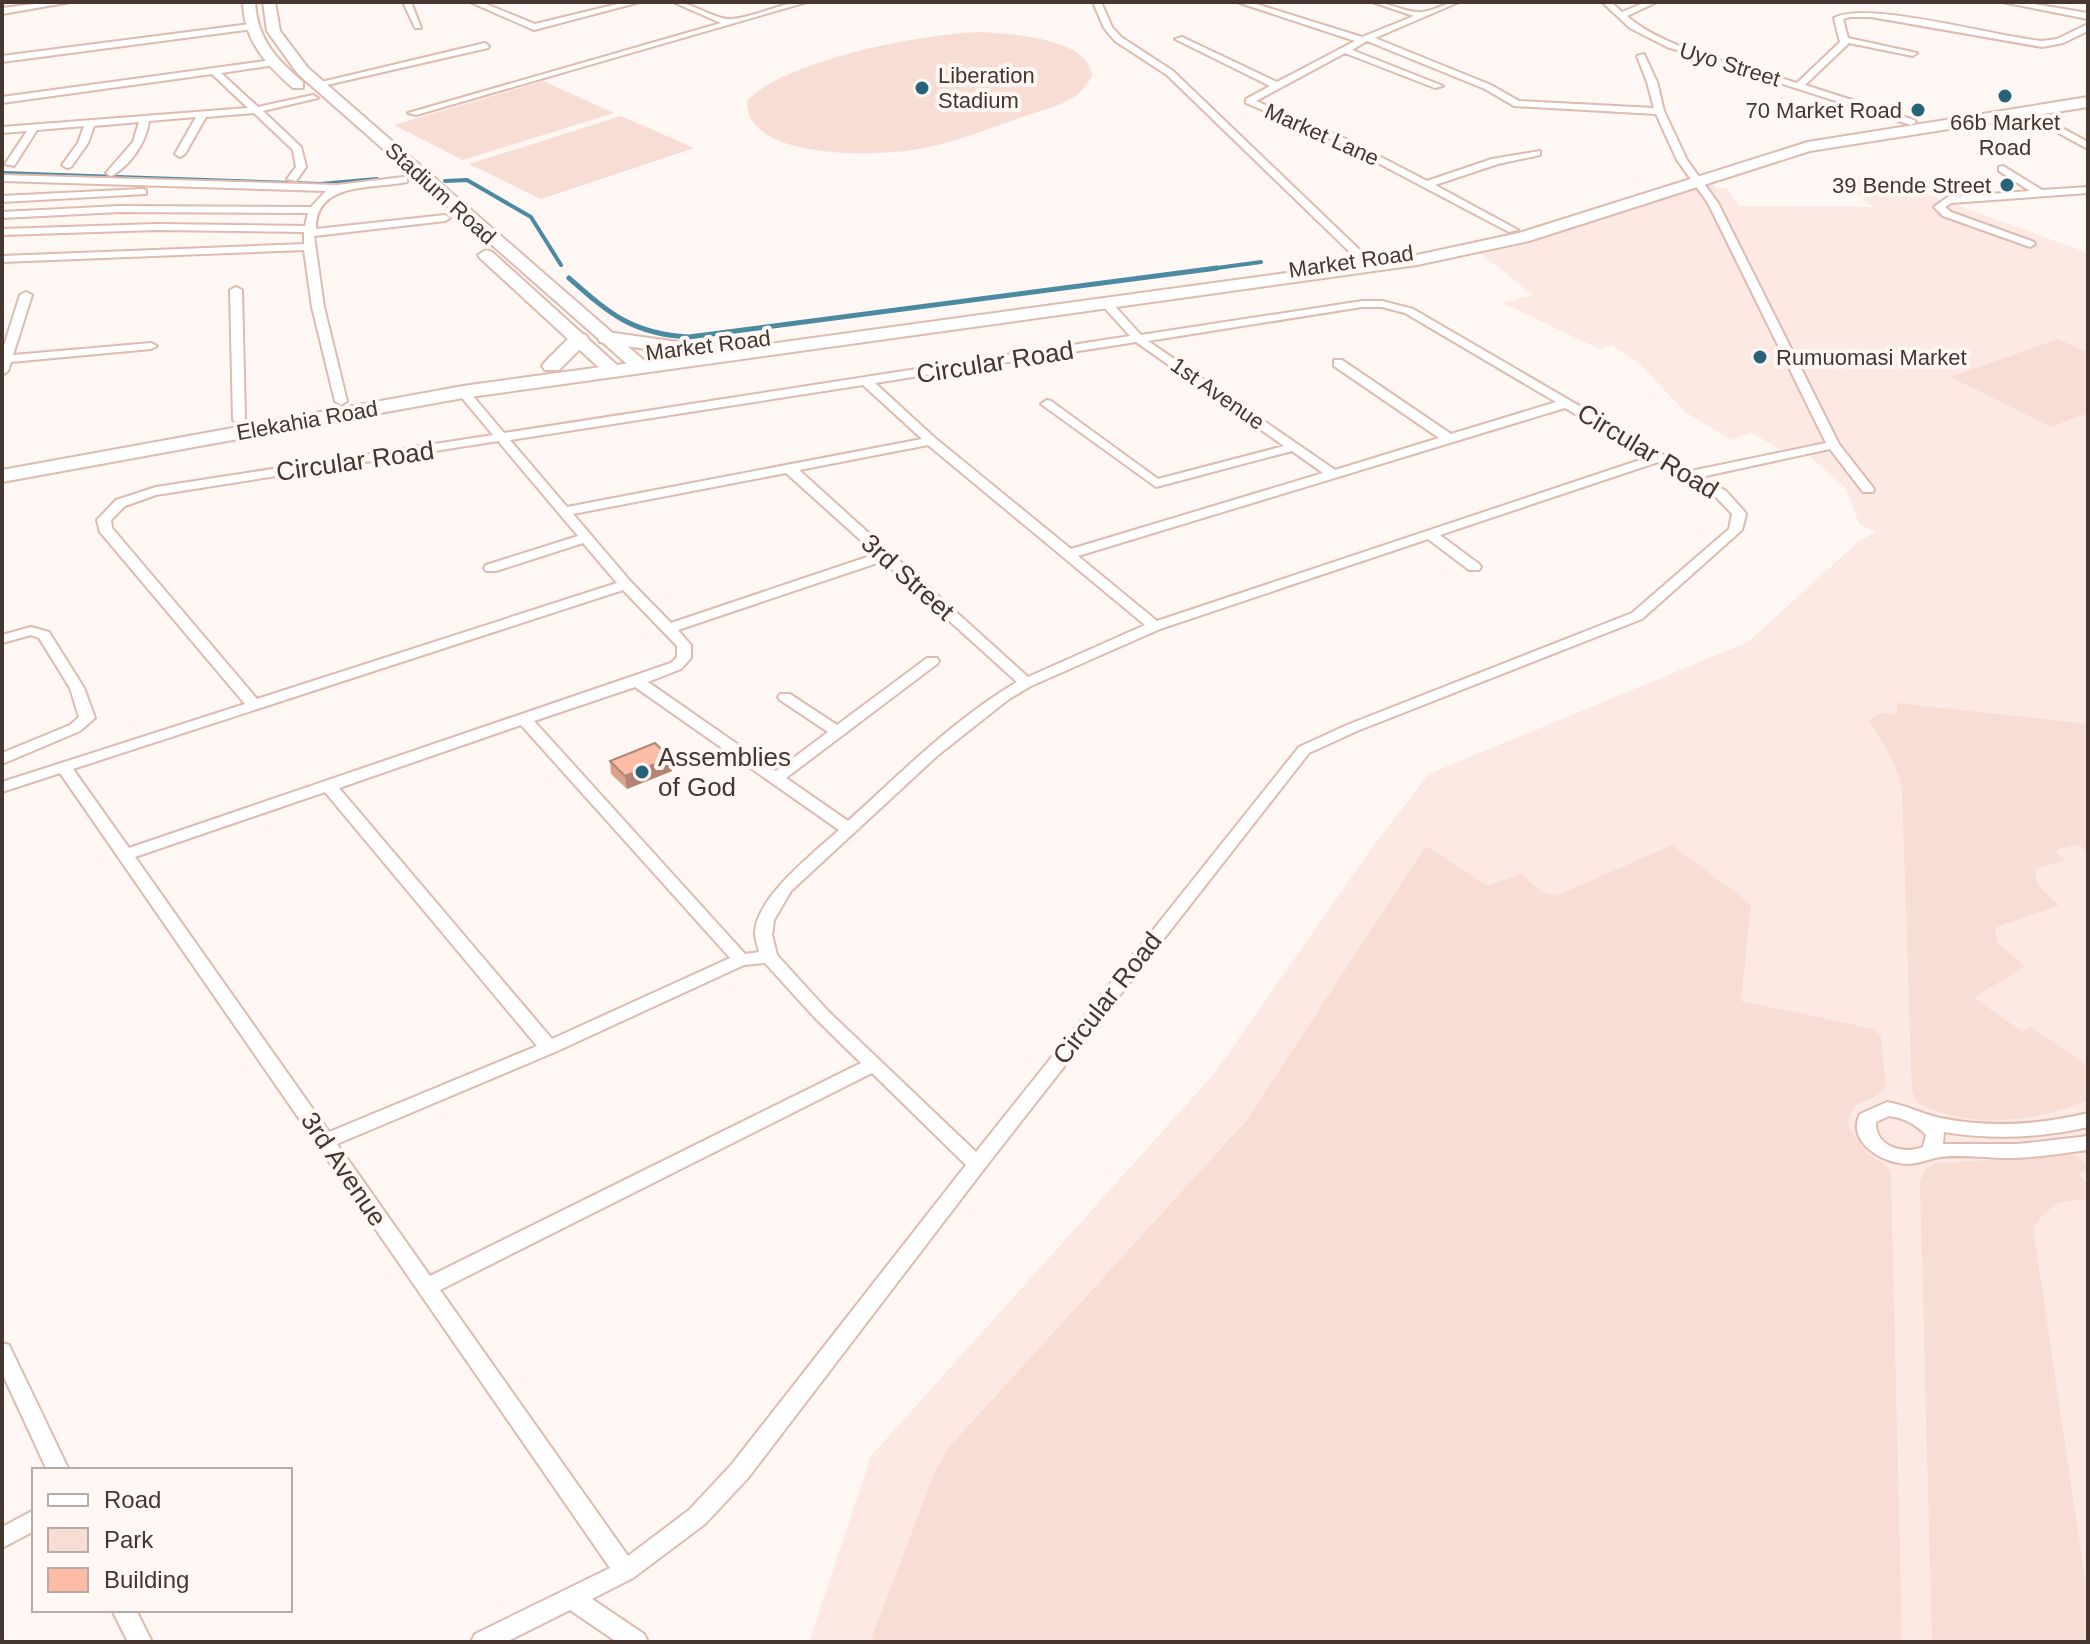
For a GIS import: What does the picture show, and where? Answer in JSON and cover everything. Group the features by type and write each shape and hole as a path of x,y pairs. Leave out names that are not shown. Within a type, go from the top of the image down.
{"main road":[{"name":"Stadium Road","path":"249,2 250,27 272,63 315,91 635,361"},
{"name":"Stadium Road","path":"269,2 270,23 277,40 315,91 399,176 451,223"},
{"name":"Market Road","path":"606,365 1108,305 1523,237 1789,143 2088,95"},
{"name":"Market Road","path":"635,361 678,348 1359,265 1513,230 1694,175 1823,144 2088,102"},
{"name":"Stadium Road","path":"478,248 606,365"},
{"path":"607,338 678,348"},
{"path":"552,366 579,339"},
{"name":"Elekahia Road","path":"2,464 341,401 552,366 606,365"},
{"name":"Elekahia Road","path":"2,476 606,365"}],"street":[{"path":"2,11 67,2"},
{"path":"407,2 418,26"},
{"path":"480,3 534,27 636,2"},
{"path":"677,2 727,22"},
{"path":"413,113 803,2"},
{"path":"1097,2 1108,28 1118,39 1170,73 1359,265"},
{"path":"1241,2 1364,39 1488,87 1517,104 1659,111"},
{"path":"1376,2 1423,16"},
{"name":"Market Lane","path":"1455,2 1364,39 1249,101 1345,142 1513,230"},
{"name":"Uyo Street","path":"1606,2 1633,26 1670,45 1911,122"},
{"path":"1621,15 1653,2"},
{"path":"2006,2 2088,16"},
{"path":"1799,86 1841,48 1845,40 1839,14 1856,10 2030,44 2060,41 2088,27"},
{"path":"2,59 250,27"},
{"path":"1179,39 1276,85"},
{"path":"1845,40 1913,53"},
{"path":"2,130 255,110 485,46"},
{"path":"1345,50 1438,86"},
{"path":"1641,56 1659,111 1713,203 1833,445 1868,489"},
{"path":"2,100 272,63"},
{"path":"214,71 298,149 301,167 292,179"},
{"path":"2026,112 2088,146"},
{"path":"180,154 203,114"},
{"path":"111,173 138,144 144,132 144,118"},
{"path":"67,165 83,143 90,122"},
{"path":"6,167 34,127"},
{"path":"1429,184 1496,161 1537,153"},
{"path":"6,167 292,179 399,176"},
{"path":"2003,169 2041,194"},
{"path":"2,199 123,192 332,190 399,176"},
{"path":"2,178 332,190"},
{"path":"332,190 314,210 311,247 317,305 341,401"},
{"path":"2030,244 1947,214 1939,207 1948,200 2088,190"},
{"path":"2,215 120,209 314,210"},
{"path":"2,232 157,227 311,231 451,223"},
{"path":"2,259 311,247"},
{"path":"236,290 239,420"},
{"path":"26,295 3,363 151,346"},
{"name":"Circular Road","path":"254,705 105,529 108,513 127,500 172,488 1362,304 1382,304 1409,311 1690,475 1735,505 1739,514 1735,530 1637,616 1366,722 1304,750 977,1164 740,1471 697,1517 625,1571 483,1642"},
{"name":"1st Avenue","path":"1108,305 1140,340 1334,475"},
{"path":"1338,363 1451,440"},
{"path":"867,382 931,441 1155,626"},
{"path":"127,854 637,681 676,666 684,658 684,645 562,512 463,392"},
{"path":"1070,554 1567,403"},
{"path":"1047,404 1156,483 1294,447"},
{"path":"562,512 931,441"},
{"path":"1690,475 1833,445"},
{"path":"977,1164 822,1015 769,957 763,935 771,907 785,888 932,753 1004,696 1026,683 1155,626 1659,458"},
{"name":"3rd Street","path":"791,470 1026,683"},
{"path":"1430,534 1474,567"},
{"path":"491,568 585,538"},
{"path":"668,629 884,556"},
{"path":"2,787 626,585"},
{"path":"2,639 31,631 44,635 77,688 87,718 75,728 2,759"},
{"path":"776,778 932,661"},
{"path":"637,681 850,830"},
{"path":"785,697 838,732"},
{"path":"524,719 741,960"},
{"name":"3rd Avenue","path":"64,767 625,1571"},
{"path":"328,785 549,1048"},
{"path":"325,1141 549,1048 741,960 769,957"},
{"path":"425,1288 875,1064"},
{"path":"1887,1109 1907,1111 1924,1121 1936,1134 1932,1151 1924,1158 1900,1157 1884,1152 1870,1140 1866,1132 1867,1119 1887,1109"},
{"path":"1924,1121 1960,1129 2005,1131 2048,1128 2088,1120"},
{"path":"1932,1151 2018,1151 2088,1143"},
{"path":"2,1351 57,1468"},
{"path":"2,1538 32,1521"},
{"path":"572,1598 636,1642"},
{"path":"125,1612 140,1642"}],"shaded area":[{"path":"1869,173 2088,253 2088,1642 809,1642 871,1456 1214,1074 1374,845 1429,774 1748,642 1859,541 1876,532 1859,524 1846,488 1806,453 1789,456 1751,432 1731,440 1685,412 1641,365 1612,345 1599,349 1503,303 1533,295 1479,252 1583,223 1711,180 1716,188 1726,188 1739,206 1873,207 1843,182"}],"green space":[{"path":"981,32 1047,40 1064,46 1088,63 1092,76 1077,95 1058,105 955,140 913,150 842,153 814,150 788,144 766,134 752,120 747,101 765,86 791,73 892,43"},
{"path":"543,81 614,113 463,160 394,125"},
{"path":"621,116 694,148 541,199 469,164"},
{"path":"2058,339 2088,353 2088,413 2051,427 1950,377"},
{"path":"1897,703 2088,724 2088,853 2078,844 2055,850 2064,860 2036,869 2039,885 2059,905 1995,928 1997,943 2025,966 1974,998 2023,1032 2030,1027 2088,1066 2088,1099 2047,1114 2002,1120 1957,1117 1917,1102 1912,1091 1902,790 1893,762 1869,721 1877,713 1897,715"},
{"path":"1672,845 1751,904 1741,1001 1874,1029 1881,1037 1886,1087 1853,1109 1848,1126 1866,1153 1888,1167 1891,1177 1902,1642 870,1642 936,1469 951,1445 1247,1120 1426,846 1488,886 1521,874 1542,892 1556,896"},
{"path":"2075,1155 2088,1165 2088,1169 2078,1175 2088,1183 2088,1201 2062,1202 2033,1227 2088,1600 2088,1642 1932,1642 1920,1183 1924,1170 1937,1163"}],"building":[{"path":"655,743 670,758 625,776 610,761"}],"waterway":[{"path":"2,173 320,184 377,179"},
{"path":"445,181 467,180 531,217 561,265"},
{"path":"1210,269 1261,262"},
{"path":"1210,269 1217,268"},
{"path":"569,278 610,312 637,327 689,337 1210,269"},
{"path":"1202,270 1210,269"}],"place":[{"name":"Liberation Stadium","path":"922,88"},
{"name":"66b Market Road","path":"2005,96"},
{"name":"70 Market Road","path":"1918,110"},
{"name":"39 Bende Street","path":"2007,185"},
{"name":"Rumuomasi Market","path":"1760,357"},
{"name":"Assemblies of God","path":"642,772"}]}
